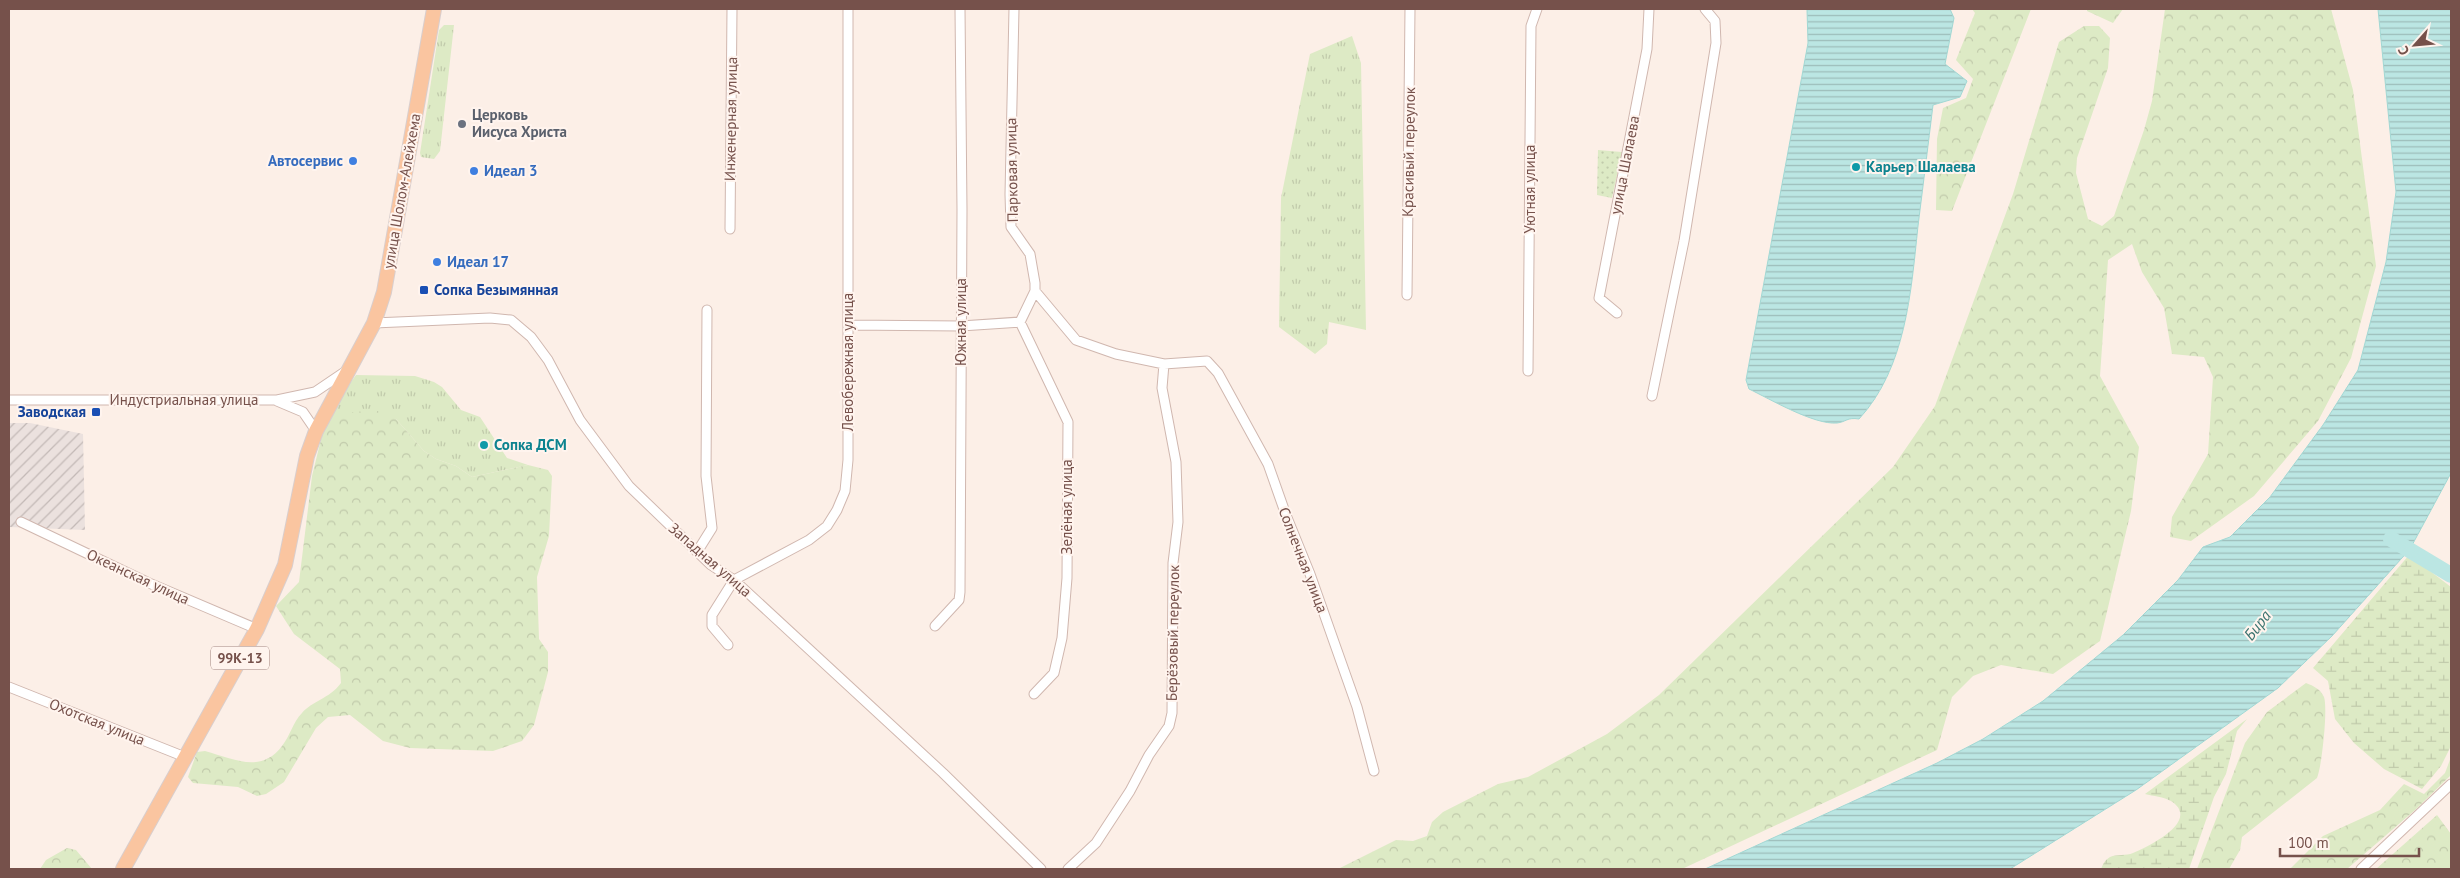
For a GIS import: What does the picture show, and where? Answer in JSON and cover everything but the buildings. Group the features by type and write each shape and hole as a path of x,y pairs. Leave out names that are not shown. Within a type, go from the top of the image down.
{"main road":[{"name":"улица Шолом-Алейхема","path":"351,368 374,323 384,292 434,9"},
{"name":"99К-13","path":"123,869 257,629 285,564 307,456 316,431 351,368"}],"street":[{"name":"Инженерная улица","path":"730,229 732,9"},
{"name":"Левобережная улица","path":"728,645 712,626 712,615 734,580 809,540 826,526 838,510 844,491 848,460 848,9"},
{"name":"Южная улица","path":"935,626 959,600 960,592 960,9"},
{"name":"Парковая улица","path":"1014,9 1010,194 1012,227 1030,254 1035,291"},
{"name":"Красивый переулок","path":"1407,295 1410,9"},
{"name":"Уютная улица","path":"1528,371 1531,26 1537,9"},
{"name":"улица Шалаева","path":"1617,313 1599,298 1647,49 1649,9"},
{"path":"1652,396 1684,241 1716,43 1715,21 1705,9"},
{"path":"848,325 961,326 1020,322 1035,291 1076,340 1116,354 1164,364"},
{"path":"697,552 712,528 706,476 707,310"},
{"name":"Западная улица","path":"374,323 490,318 511,320 531,337 548,360 580,420 623,478 711,566 734,580 943,773 1040,869"},
{"name":"Зелёная улица","path":"1020,322 1068,422 1067,578 1062,638 1054,673 1034,694"},
{"name":"Солнечная улица","path":"1164,364 1207,361 1218,373 1268,464 1310,574 1357,707 1374,771"},
{"name":"Берёзовый переулок","path":"1068,869 1096,843 1130,791 1149,755 1169,726 1172,713 1173,563 1178,522 1176,462 1162,388 1164,364"},
{"name":"Индустриальная улица","path":"9,400 277,400 315,392 351,368"},
{"path":"277,400 303,412 316,431"},
{"name":"Океанская улица","path":"20,522 149,582 257,629"},
{"name":"Охотская улица","path":"9,687 184,757"},
{"path":"2361,869 2451,784"}],"shaded area":[{"path":"9,423 30,423 83,434 85,530 9,527"}],"green space":[{"path":"1972,9 2031,9 1952,211 1936,210 1937,139 1943,108 1966,98 1973,79 1956,60 1975,13"},
{"path":"2087,9 2123,9 2113,23 2087,11"},
{"path":"2165,9 2331,9 2353,90 2376,266 2351,358 2318,421 2254,496 2191,541 2170,537 2172,517 2208,454 2213,377 2204,357 2172,354 2164,308 2142,272 2132,244 2108,260 2100,376 2139,447 2131,511 2100,641 2053,674 2001,665 1973,676 1952,697 1937,750 1682,869 1338,869 1396,840 1413,841 1427,836 1432,822 1443,812 1498,784 1528,777 1607,734 1659,695 1893,467 1935,406 2013,194 2059,42 2084,26 2099,26 2110,38 2108,68 2077,158 2076,173 2088,219 2102,226 2114,216 2144,130 2152,101"},
{"path":"444,25 454,25 440,151 434,159 421,157 420,153 439,30"},
{"path":"1352,36 1361,63 1366,330 1329,322 1327,344 1315,354 1279,327 1281,198 1310,54"},
{"path":"1598,150 1622,152 1612,198 1597,195"},
{"path":"356,375 415,376 434,382 442,387 461,410 480,417 507,458 528,465 472,477 456,466 436,459 424,451 396,419 327,415"},
{"path":"375,410 396,419 424,451 436,459 456,466 472,477 528,465 548,470 552,476 549,536 537,577 539,639 548,652 548,672 534,725 522,741 493,751 410,748 383,741 350,715 328,717 316,728 284,782 266,794 257,796 238,787 193,783 188,777 197,752 205,751 246,762 265,760 274,755 282,746 302,713 331,693 341,683 340,669 294,634 276,606 299,582 312,476 327,415"},
{"path":"2409,555 2451,587 2451,746 2441,766 2422,789 2384,769 2354,743 2335,719 2328,681 2313,668"},
{"path":"2306,683 2321,692 2325,703 2324,737 2317,778 2242,837 2240,850 2229,869 2197,869 2245,743 2267,712"},
{"path":"2247,719 2237,731 2226,774 2214,797 2189,869 2101,869 2104,862 2110,857 2130,854 2140,850 2159,839 2176,825 2180,817 2179,809 2171,801 2145,794"},
{"path":"2451,757 2451,775 2415,810 2347,869 2290,869 2323,836 2380,810 2404,784 2424,794 2445,773"},
{"path":"2437,815 2451,834 2451,869 2376,869"},
{"path":"67,848 76,850 92,869 40,869 46,860"}],"water":[{"name":"Карьер Шалаева","path":"1807,9 1950,9 1954,18 1945,64 1967,81 1960,97 1933,105 1909,303 1904,328 1887,377 1875,399 1859,419 1837,423 1816,420 1792,410 1749,389 1746,380 1808,43"},
{"name":"Бира","path":"2378,9 2451,9 2451,473 2410,549 2332,636 2278,688 2136,790 2010,869 1705,869 1937,763 1983,739 2043,701 2123,635 2178,580 2203,547 2230,537 2270,497 2323,425 2358,370 2386,262 2396,192"}],"waterway":[{"path":"2391,539 2451,575"}],"place":[{"name":"Церковь Иисуса Христа","path":"462,124"},
{"name":"Автосервис","path":"353,161"},
{"name":"Карьер Шалаева","path":"1856,167"},
{"name":"Идеал 3","path":"474,171"},
{"name":"Идеал 17","path":"437,262"},
{"name":"Сопка Безымянная","path":"424,290"},
{"name":"Заводская","path":"96,412"},
{"name":"Сопка ДСМ","path":"484,445"}]}
